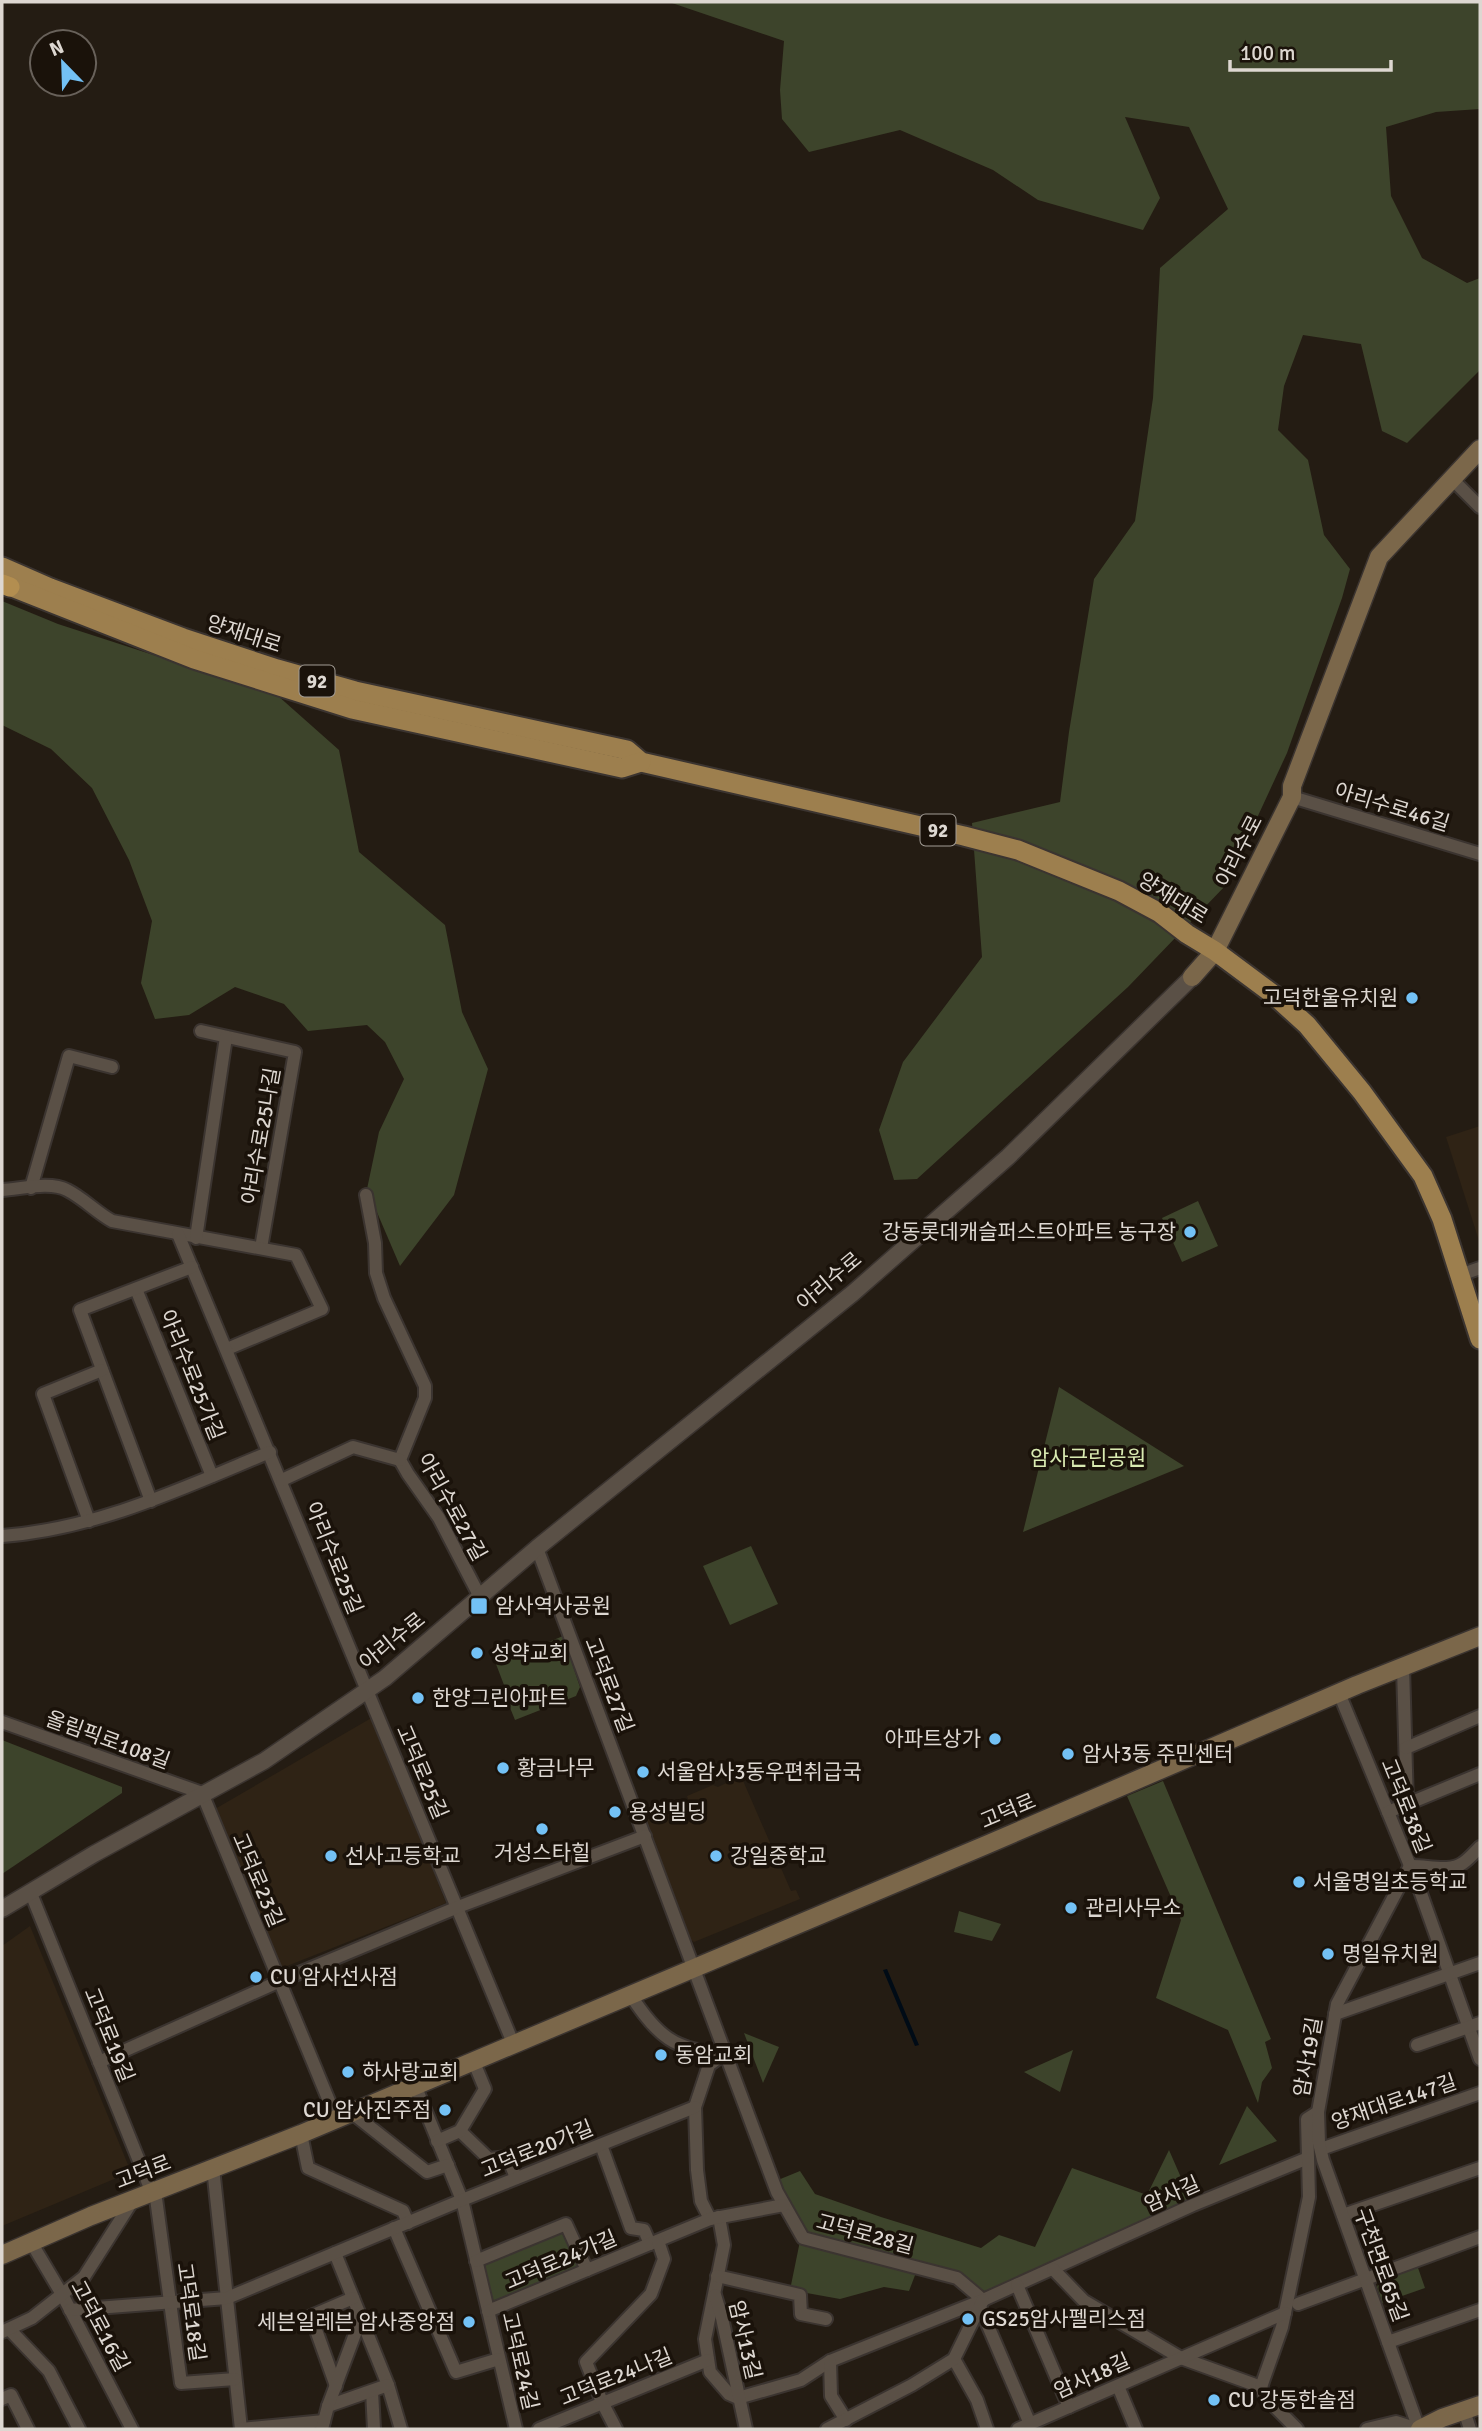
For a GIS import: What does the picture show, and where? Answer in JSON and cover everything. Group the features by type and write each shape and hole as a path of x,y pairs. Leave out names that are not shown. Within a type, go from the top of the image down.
{"main road":[{"name":"아리수로","path":"1192,977 1215,951 1292,797 1292,786 1320,708 1380,557 1480,449"},
{"name":"양재대로","path":"2,566 50,588 183,638 277,669 355,691 627,750 641,762 1018,850 1119,891 1160,914 1274,995 1307,1025 1362,1092 1423,1176 1442,1219 1480,1339"},
{"name":"양재대로","path":"4,585 194,659 352,709 622,768 641,762"},
{"name":"고덕로","path":"2,2255 301,2134 1339,1693 1480,1636"},
{"path":"1419,2429 1442,2417 1472,2407"}],"street":[{"path":"1452,479 1480,507"},
{"name":"아리수로46길","path":"1292,797 1480,854"},
{"name":"아리수로","path":"2,1909 202,1793 264,1761 368,1690 884,1265 1008,1157 1192,977"},
{"path":"196,1238 226,1037 201,1031"},
{"name":"아리수로25나길","path":"226,1037 295,1052 261,1248"},
{"path":"32,1188 69,1056 112,1067"},
{"path":"2,1190 53,1186 66,1190 112,1221 296,1255 322,1309 227,1349"},
{"name":"아리수로27길","path":"366,1195 375,1243 376,1273 384,1298 425,1386 425,1398 400,1460 439,1518 480,1597"},
{"name":"아리수로25길","path":"178,1234 368,1690"},
{"path":"151,1501 80,1310 192,1267"},
{"path":"1460,1275 1480,1268"},
{"name":"아리수로25가길","path":"136,1289 212,1476"},
{"path":"89,1521 43,1394 102,1370"},
{"path":"282,1480 353,1447 400,1460"},
{"path":"2,1536 34,1534 124,1511 270,1452"},
{"name":"고덕로27길","path":"537,1549 693,1968"},
{"path":"1403,1667 1407,1804"},
{"name":"고덕로25길","path":"368,1690 513,2043"},
{"name":"고덕로38길","path":"1339,1693 1451,1973 1475,2025 1480,2059"},
{"path":"1406,1748 1480,1716"},
{"name":"올림픽로108길","path":"2,1722 202,1793"},
{"path":"1388,1812 1480,1774"},
{"name":"고덕로23길","path":"202,1793 280,1981 344,2115"},
{"path":"99,2062 280,1981 458,1908 645,1836"},
{"path":"1410,1866 1445,1868 1461,1865 1480,1847"},
{"name":"암사19길","path":"1261,2387 1285,2313 1309,2197 1307,2119 1318,2112 1337,2004 1410,1866"},
{"name":"고덕로19길","path":"30,1891 153,2192"},
{"path":"1335,2014 1480,1963"},
{"name":"고덕로28길","path":"693,1968 777,2192 803,2238 957,2278 981,2303"},
{"path":"630,1994 646,2021 674,2044 704,2053 725,2053"},
{"path":"1417,2045 1475,2025"},
{"path":"715,2218 701,2201 695,2107 709,2065 725,2053"},
{"path":"438,2141 460,2131 485,2089 473,2060"},
{"name":"고덕로24길","path":"415,2085 462,2200 516,2429"},
{"name":"양재대로147길","path":"1321,2148 1480,2093"},
{"name":"고덕로20가길","path":"70,2310 227,2298 695,2107"},
{"name":"구천면로65길","path":"1318,2112 1321,2148 1419,2429"},
{"path":"344,2115 427,2172 447,2165"},
{"path":"460,2131 489,2159 508,2157 516,2178"},
{"path":"301,2134 308,2168 403,2211 408,2223"},
{"name":"고덕로24가길","path":"601,2145 631,2228 644,2230 654,2242"},
{"name":"암사길","path":"738,2398 801,2380 830,2361 981,2303 1193,2205 1308,2158"},
{"path":"213,2168 241,2429 323,2425 361,2318"},
{"path":"1343,2215 1480,2168"},
{"name":"고덕로18길","path":"153,2192 181,2384 236,2379"},
{"path":"79,2429 49,2371 5,2330 32,2318 84,2277 133,2200"},
{"name":"고덕로24가길","path":"488,2311 715,2218 784,2204"},
{"name":"암사13길","path":"715,2218 724,2245 705,2339 710,2372 729,2394 738,2398"},
{"path":"476,2261 566,2224 587,2270"},
{"path":"394,2228 456,2372 499,2359"},
{"path":"1298,2304 1480,2238"},
{"name":"고덕로16길","path":"31,2242 63,2296 132,2429"},
{"path":"616,2429 586,2362 651,2294 664,2259 654,2242"},
{"path":"335,2253 388,2385 401,2429"},
{"path":"1053,2269 1084,2301 1181,2358 1261,2387 1265,2397 1297,2429"},
{"path":"717,2276 800,2295 801,2314 826,2319"},
{"path":"1017,2285 1069,2407"},
{"name":"암사13길","path":"713,2291 722,2318 746,2429"},
{"path":"336,2386 312,2316 353,2298"},
{"path":"827,2429 912,2385 954,2359 981,2303"},
{"path":"981,2303 1024,2427"},
{"path":"1388,2342 1480,2310"},
{"path":"1181,2358 1285,2313"},
{"name":"암사18길","path":"1024,2427 1181,2358"},
{"path":"954,2359 977,2400 987,2429"},
{"name":"고덕로24나길","path":"539,2429 708,2360"},
{"path":"830,2361 831,2396 846,2420"},
{"path":"328,2406 388,2385"},
{"path":"1118,2386 1136,2429"},
{"path":"372,2391 374,2429"},
{"path":"2,2399 11,2395 28,2429"},
{"path":"1470,2429 1472,2407"},
{"path":"1367,2429 1396,2422 1419,2429"}],"shaded area":[{"path":"1480,1126 1480,1244 1446,1137"},
{"name":"선사고등학교","path":"373,1717 446,1903 282,1968 215,1809"},
{"name":"강일중학교","path":"741,1776 791,1891 796,1890 800,1899 694,1942 687,1937 644,1821 689,1802 687,1796 713,1785 718,1787"},
{"path":"30,1926 131,2172 2,2226 2,1946"},
{"path":"887,1969 919,2045 915,2046 883,1970"}],"green space":[{"path":"669,2 1480,2 1480,109 1436,112 1386,127 1391,196 1422,258 1467,283 1480,278 1480,370 1407,443 1382,431 1361,344 1303,335 1284,386 1278,430 1308,460 1324,535 1350,569 1287,753 1226,885 1128,987 917,1179 894,1180 879,1130 903,1062 982,957 972,823 1060,802 1094,579 1135,521 1153,398 1160,268 1228,209 1189,127 1125,117 1160,198 1143,230 1038,200 993,170 900,130 809,152 782,119 780,90 784,41"},
{"path":"2,601 58,624 277,695 339,750 359,852 445,925 462,1012 488,1069 454,1195 400,1266 367,1189 379,1132 404,1079 385,1042 367,1025 308,1031 284,1004 235,987 189,1015 155,1019 141,983 152,921 129,860 92,788 51,749 2,725"},
{"name":"강동롯데캐슬퍼스트아파트 농구장","path":"1198,1201 1218,1246 1182,1262 1162,1218"},
{"name":"암사근린공원","path":"1059,1387 1184,1466 1023,1532"},
{"path":"751,1546 778,1604 730,1625 703,1566"},
{"path":"563,1636 580,1687 576,1696 515,1720 496,1664"},
{"path":"2,1740 122,1787 122,1793 2,1874"},
{"path":"1163,1781 1271,2039 1265,2042 1272,2068 1262,2082 1258,2103 1228,2030 1156,1998 1181,1920 1127,1796"},
{"path":"959,1911 1001,1924 992,1941 954,1932"},
{"path":"744,2033 779,2047 763,2083"},
{"path":"1073,2050 1060,2092 1024,2072"},
{"path":"1247,2106 1277,2141 1219,2165"},
{"path":"1169,2150 1193,2205 983,2300 957,2278 803,2238 778,2180 800,2171 815,2194 981,2248 999,2235 1035,2247 1072,2168 1147,2195"},
{"path":"562,2232 579,2269 490,2306 481,2264"},
{"path":"800,2241 917,2270 909,2291 884,2287 840,2299 790,2290"},
{"path":"1417,2265 1425,2288 1382,2303 1377,2287 1382,2277"}],"place":[{"name":"고덕한울유치원","path":"1412,998"},
{"name":"강동롯데캐슬퍼스트아파트 농구장","path":"1190,1232"},
{"name":"암사역사공원","path":"479,1606"},
{"name":"성약교회","path":"477,1653"},
{"name":"한양그린아파트","path":"418,1698"},
{"name":"아파트상가","path":"995,1739"},
{"name":"암사3동 주민센터","path":"1068,1754"},
{"name":"황금나무","path":"503,1768"},
{"name":"서울암사3동우편취급국","path":"643,1772"},
{"name":"용성빌딩","path":"615,1812"},
{"name":"거성스타힐","path":"542,1829"},
{"name":"선사고등학교","path":"331,1856"},
{"name":"강일중학교","path":"716,1856"},
{"name":"서울명일초등학교","path":"1299,1882"},
{"name":"관리사무소","path":"1071,1908"},
{"name":"명일유치원","path":"1328,1954"},
{"name":"CU 암사선사점","path":"256,1977"},
{"name":"동암교회","path":"661,2055"},
{"name":"하사랑교회","path":"348,2072"},
{"name":"CU 암사진주점","path":"445,2110"},
{"name":"GS25암사펠리스점","path":"968,2319"},
{"name":"세븐일레븐 암사중앙점","path":"469,2322"},
{"name":"CU 강동한솔점","path":"1214,2400"}]}
